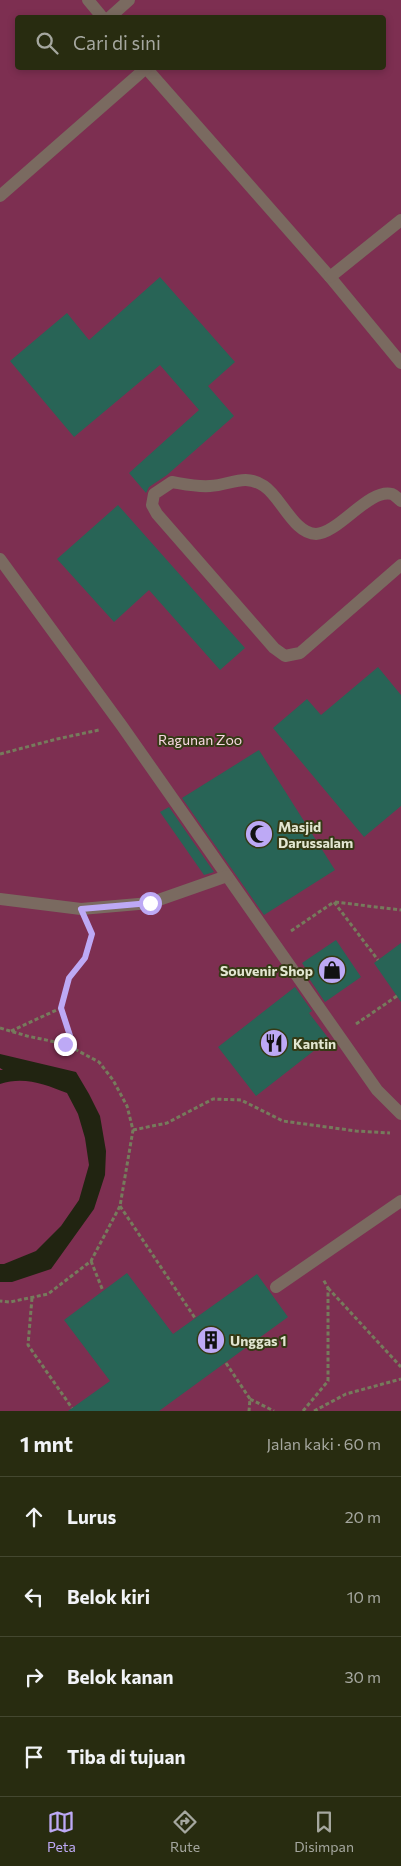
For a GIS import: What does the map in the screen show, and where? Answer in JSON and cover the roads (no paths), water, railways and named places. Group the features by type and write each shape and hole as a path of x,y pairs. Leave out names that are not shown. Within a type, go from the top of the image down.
{"lane":[{"path":"88,0 100,15"},
{"path":"112,15 129,0"},
{"path":"0,196 144,70"},
{"path":"148,70 330,277 401,363"},
{"path":"330,277 401,220"},
{"path":"401,501 392,494 382,494 354,510 330,531 315,534 299,526 266,487 250,479 210,486 172,482 154,494 152,505 157,514 274,648 285,656 300,653 401,565"},
{"path":"0,559 122,726 377,1090 401,1114"},
{"path":"0,899 81,909 150,903 227,876"},
{"path":"276,1287 401,1200"}],"place":[{"name":"Masjid Darussalam","path":"259,834"},
{"name":"Souvenir Shop","path":"332,970"},
{"name":"Kantin","path":"274,1043"},
{"name":"Unggas 1","path":"211,1340"}],"park label":[{"name":"Ragunan Zoo","path":"200,739"}]}
